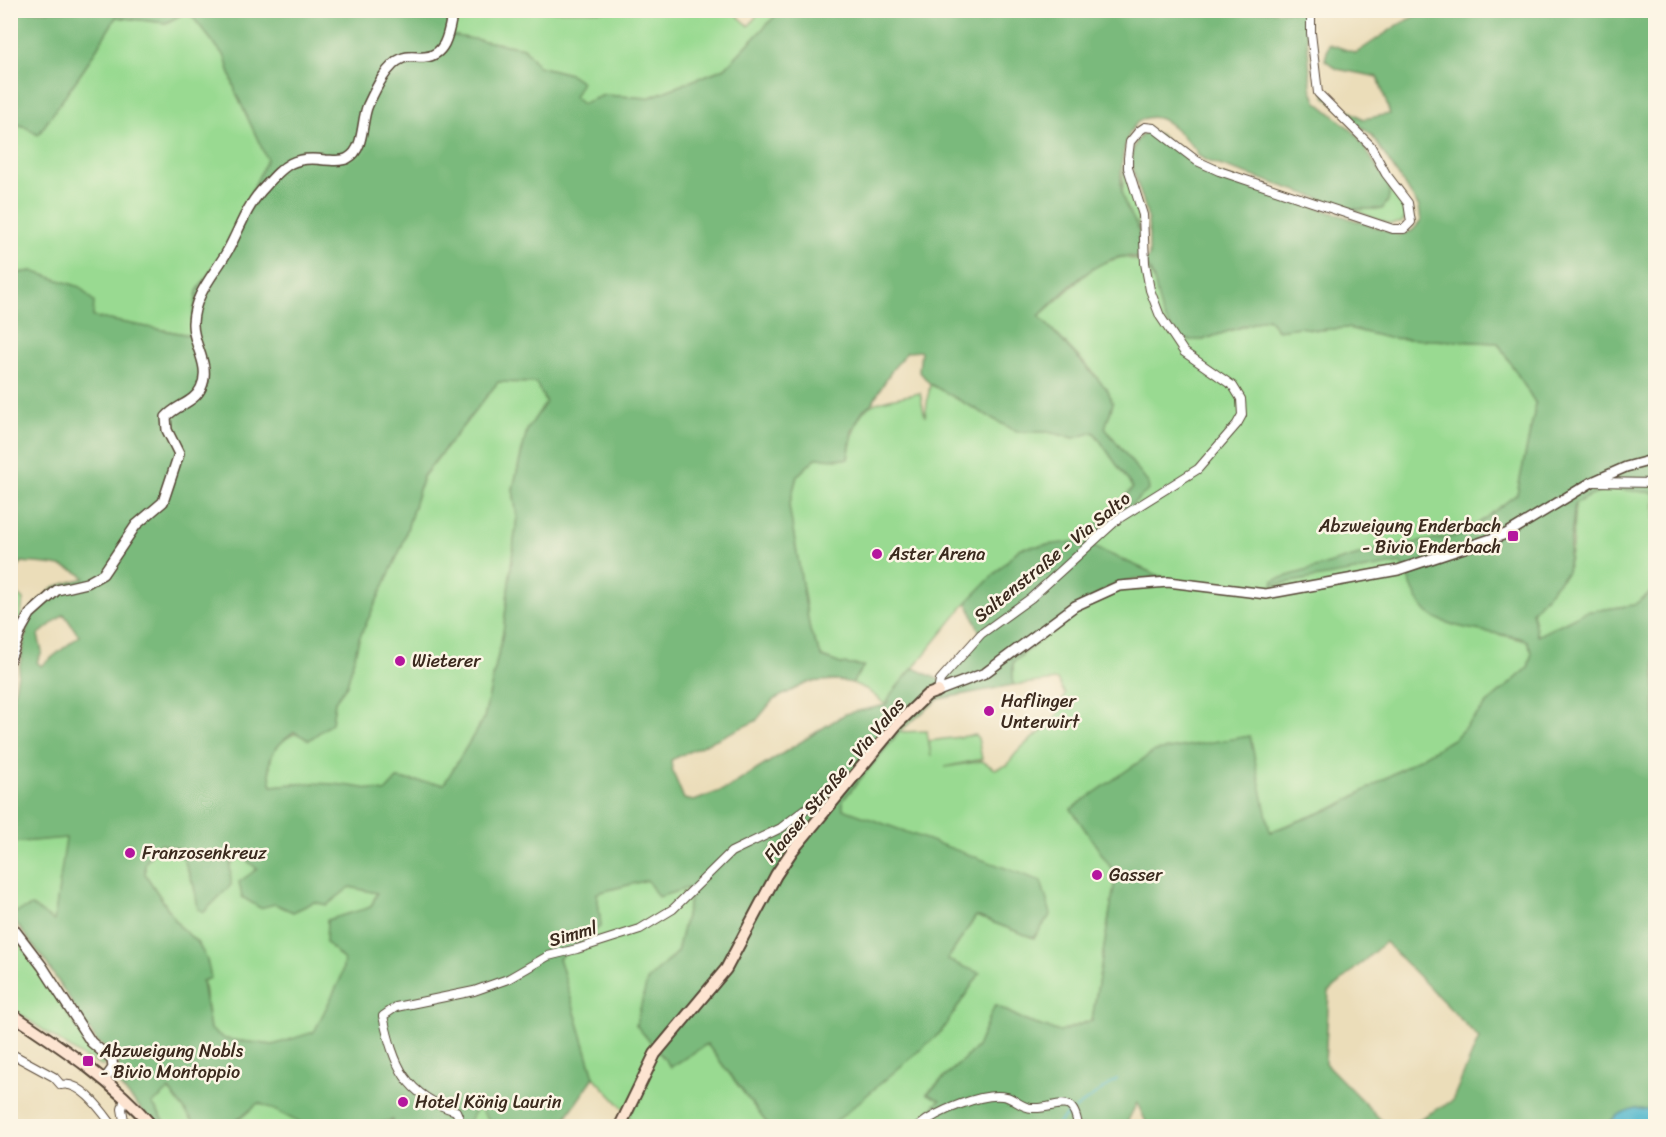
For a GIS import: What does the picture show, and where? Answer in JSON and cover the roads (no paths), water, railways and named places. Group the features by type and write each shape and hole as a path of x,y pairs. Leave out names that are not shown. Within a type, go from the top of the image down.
{"main road":[{"name":"Flaaser Straße - Via Valas","path":"620,1126 655,1054 726,969 776,875 792,850 897,724 927,695 938,691"},
{"path":"10,1013 105,1079 152,1126"}],"street":[{"path":"10,659 30,614 57,590 87,583 103,574 136,525 159,507 166,498 178,454 167,430 166,417 195,396 204,380 202,358 193,333 195,308 202,290 228,250 255,199 286,165 296,159 344,160 351,156 358,144 367,106 387,72 403,58 428,57 439,51 447,39 453,10"},
{"name":"Saltenstraße - Via Salto","path":"938,691 940,680 981,634 1031,598 1118,519 1198,469 1238,424 1242,415 1240,399 1233,386 1184,352 1155,304 1145,263 1143,215 1128,168 1128,148 1138,131 1145,127 1154,128 1205,166 1323,207 1352,213 1393,229 1404,229 1411,222 1408,203 1386,174 1370,145 1318,93 1311,33 1311,10"},
{"name":"Flaaser Straße - Via Valas","path":"938,691 985,673 1075,606 1119,586 1168,582 1266,594 1398,570 1506,534 1592,482 1626,467 1656,459"},
{"path":"1592,482 1656,483"},
{"name":"Simml","path":"456,1126 459,1118 456,1111 436,1105 410,1087 390,1046 383,1016 396,1007 474,992 508,979 548,956 640,928 673,909 731,852 781,828 816,801 825,790 835,788 842,791"},
{"path":"10,924 42,966 91,1042 112,1060 113,1068 105,1079"},
{"path":"10,1053 54,1077 61,1085 69,1084 76,1088 113,1126"},
{"path":"919,1126 929,1118 949,1109 998,1096 1030,1108 1062,1104 1072,1107 1078,1126"},
{"path":"125,1098 122,1109 125,1126"}],"water":[{"path":"1635,1108 1652,1111 1655,1115 1655,1126 1609,1126 1616,1116"}],"waterway":[{"path":"1075,1109 1117,1079"},
{"path":"1055,1126 1070,1112"}],"place":[{"name":"Abzweigung Enderbach - Bivio Enderbach","path":"1513,536"},
{"name":"Aster Arena","path":"877,554"},
{"name":"Wieterer","path":"400,661"},
{"name":"Haflinger Unterwirt","path":"989,711"},
{"name":"Franzosenkreuz","path":"130,853"},
{"name":"Gasser","path":"1097,875"},
{"name":"Abzweigung Nobls - Bivio Montoppio","path":"88,1061"},
{"name":"Hotel König Laurin","path":"403,1102"}]}
